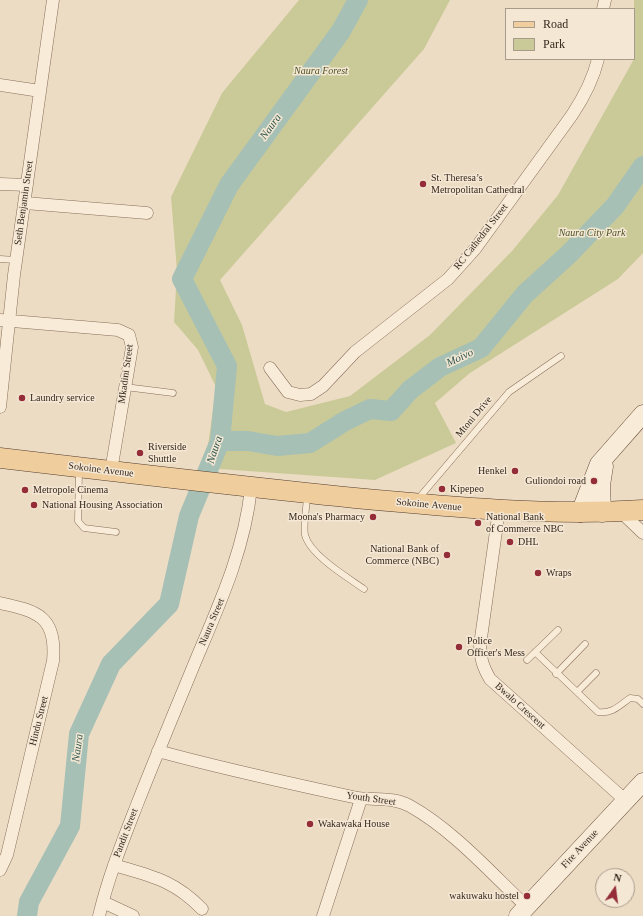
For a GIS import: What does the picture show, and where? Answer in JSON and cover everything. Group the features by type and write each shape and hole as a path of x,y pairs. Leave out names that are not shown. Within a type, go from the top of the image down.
{"main road":[{"name":"Sokoine Avenue","path":"0,458 210,484 414,504 499,510 580,513 643,510"}],"street":[{"name":"Seth Benjamin Street","path":"0,408 5,320 16,260 53,0"},
{"name":"RC Cathedral Street","path":"270,368 288,392 300,395 311,394 323,386 355,352 448,279 475,249 572,114 585,94 595,71 598,60"},
{"path":"0,85 40,91"},
{"path":"0,184 27,185"},
{"path":"24,203 147,213"},
{"name":"Mkadini Street","path":"5,320 118,330 129,335 132,346 111,471"},
{"path":"580,513 599,464 609,450 643,414"},
{"path":"609,450 601,485 611,512 643,533"},
{"name":"Naura Street","path":"158,751 228,586 241,543 249,506 251,488"},
{"name":"Bwalo Crescent","path":"499,510 480,645 480,658 483,667 490,679 625,800"},
{"name":"Hindu Street","path":"0,603 37,614 48,624 55,644 54,661 7,856 1,868"},
{"name":"Youth Street","path":"158,751 229,770 361,799 384,799 409,805 438,825 475,856 522,912"},
{"name":"Pandit Street","path":"99,916 114,865 158,751"},
{"name":"Fire Avenue","path":"522,912 643,782"},
{"path":"323,916 361,799"},
{"path":"114,865 157,877 188,895 202,909"},
{"path":"103,902 133,916"}],"lane":[{"path":"0,259 16,260"},
{"name":"Mtoni Drive","path":"414,504 509,392 561,356"},
{"path":"126,387 173,393"},
{"path":"79,467 78,521 84,528 116,532"},
{"path":"308,493 305,534 310,546 332,566 364,589"},
{"path":"527,660 558,630"},
{"path":"556,674 585,644"},
{"path":"535,652 556,674 598,712 612,712 630,698 638,699 643,704"},
{"path":"577,692 596,673"}],"green space":[{"path":"299,0 450,0 424,49 220,280 242,325 265,404 286,412 350,396 430,335 512,251 558,195 633,60 635,60 634,0 643,0 643,253 618,279 470,373 435,403 456,443 375,480 205,468 216,387 198,350 174,322 177,271 171,197 222,93"}],"waterway":[{"name":"Naura","path":"27,916 29,902 70,826 79,734 111,664 169,604 189,516 220,441 227,366 182,279 229,185 341,31 358,0"},
{"name":"Moivo","path":"220,441 248,441 277,446 310,443 345,421 370,409 391,411 410,390 440,367 481,348 525,294 569,254 615,206 643,166"}],"place":[{"name":"St. Theresa’s Metropolitan Cathedral","path":"423,184"},
{"name":"Laundry service","path":"22,398"},
{"name":"Riverside Shuttle","path":"140,453"},
{"name":"Henkel","path":"515,471"},
{"name":"Guliondoi road","path":"594,481"},
{"name":"Kipepeo","path":"442,489"},
{"name":"Metropole Cinema","path":"25,490"},
{"name":"National Housing Association","path":"34,505"},
{"name":"Moona's Pharmacy","path":"373,517"},
{"name":"National Bank of Commerce NBC","path":"478,523"},
{"name":"DHL","path":"510,542"},
{"name":"National Bank of Commerce (NBC)","path":"447,555"},
{"name":"Wraps","path":"538,573"},
{"name":"Police Officer's Mess","path":"459,647"},
{"name":"Wakawaka House","path":"310,824"},
{"name":"wakuwaku hostel","path":"527,896"}],"park label":[{"name":"Naura Forest","path":"321,71"},
{"name":"Naura City Park","path":"592,233"}]}
